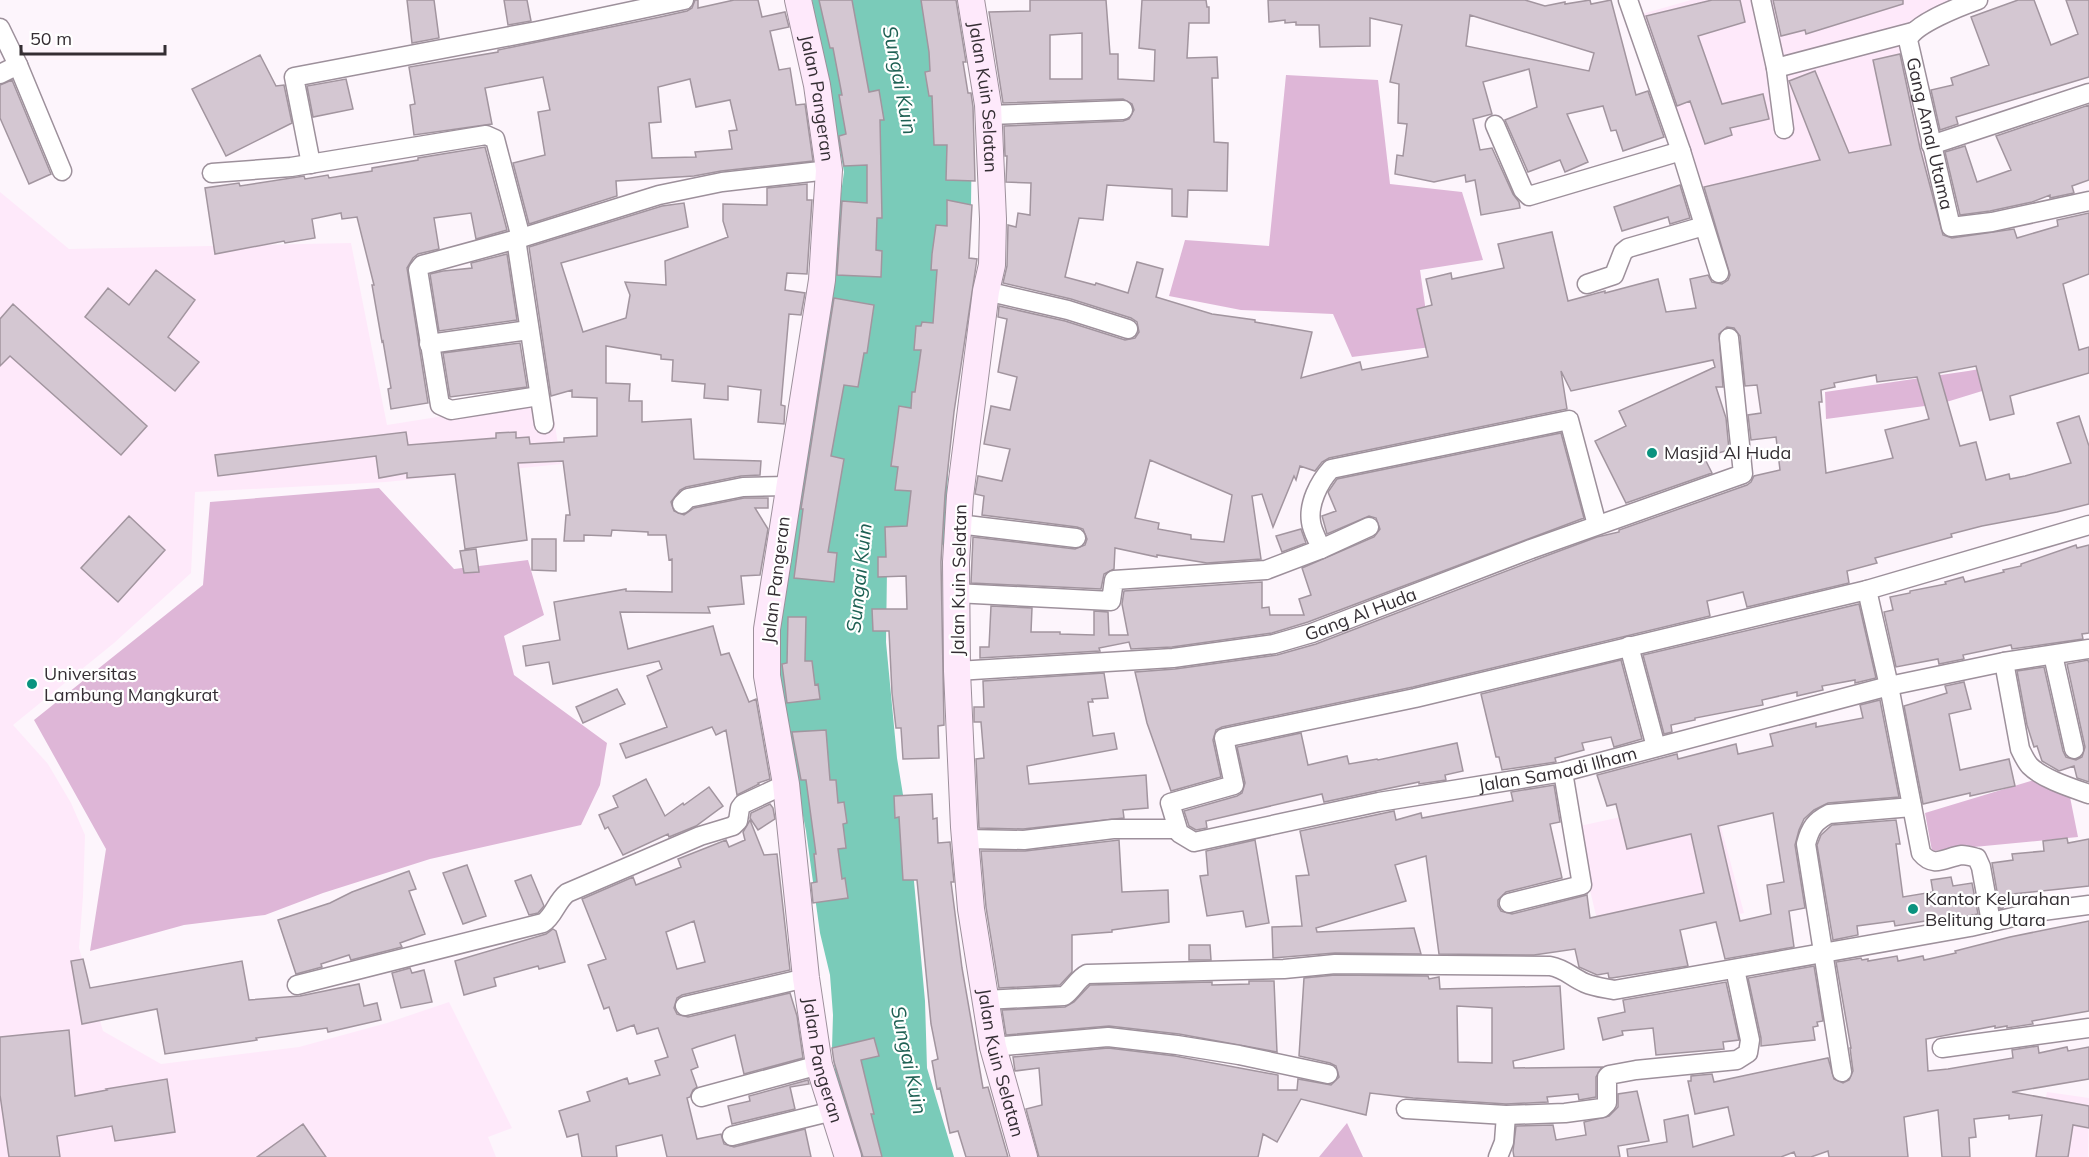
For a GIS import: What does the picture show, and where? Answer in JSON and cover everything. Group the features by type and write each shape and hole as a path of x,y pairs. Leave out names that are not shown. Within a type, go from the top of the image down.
{"street":[{"path":"311,164 294,77 537,31 684,0"},
{"name":"Jalan Pangeran","path":"798,0 817,85 829,170 822,280 766,629 767,676 786,784 806,978 819,1065 848,1157"},
{"name":"Jalan Kuin Selatan","path":"971,0 989,114 993,219 992,264 986,291 958,524 955,593 957,671 965,839 971,909 993,1047 1024,1157"},
{"path":"1761,0 1776,68 1784,129"},
{"path":"1776,68 1910,38 1965,4 1978,0"},
{"path":"1633,1 1719,273"},
{"path":"0,28 62,171"},
{"name":"Gang Amal Utama","path":"1910,38 1931,145 1951,227 1992,222 2089,201"},
{"path":"0,74 18,65"},
{"path":"1931,145 2089,93"},
{"path":"989,114 1123,110"},
{"path":"1495,125 1523,190 1529,196 1681,151"},
{"path":"212,173 291,168 486,135 495,139 519,238 529,330 544,424"},
{"path":"539,396 451,410 444,409 440,405 419,267 659,195 722,182 829,170"},
{"path":"1587,284 1614,275 1623,252 1628,248 1704,226"},
{"path":"986,291 1068,310 1128,329"},
{"path":"429,344 529,330"},
{"name":"Gang Al Huda","path":"957,671 1173,658 1274,644 1312,633 1597,525 1743,474 1729,338"},
{"path":"1321,549 1310,521 1312,506 1322,478 1330,469 1569,420 1597,525"},
{"path":"682,504 688,498 743,487 788,486"},
{"path":"958,524 1076,538"},
{"path":"965,839 1024,840 1113,829 1177,829 1170,803 1234,785 1224,738 1415,698 1867,590 2089,525"},
{"path":"955,593 1111,601 1114,580 1266,570 1321,549 1369,527"},
{"path":"1867,590 1889,686 1921,853 1933,862 1963,855 1977,858 1981,867 1991,922"},
{"path":"1629,646 1656,747"},
{"name":"Jalan Samadi Ilham","path":"1177,829 1179,833 1194,842 1379,802 1563,772 1889,686 2004,662 2089,649"},
{"path":"2053,655 2074,749"},
{"path":"2004,662 2020,749 2024,757 2031,767 2052,780 2089,794"},
{"path":"1509,903 1582,885 1563,772"},
{"path":"297,985 543,923 551,917 558,902 567,893 700,836 733,826 738,821 743,804 786,784"},
{"path":"1842,1072 1806,844 1812,825 1829,814 1912,807"},
{"path":"984,1000 1064,996 1082,977 1088,974 1284,969 1335,964 1550,966 1572,974 1584,983 1614,990 1824,953 2035,912 2089,905"},
{"path":"1406,1109 1506,1115 1565,1113 1602,1108 1607,1103 1607,1077 1609,1075 1636,1070 1737,1060 1748,1053 1750,1040 1735,969"},
{"path":"686,1006 806,978"},
{"path":"1942,1048 2089,1028"},
{"path":"993,1047 1108,1037 1229,1053 1328,1074"},
{"path":"701,1097 819,1065"},
{"path":"732,1136 832,1111"},
{"path":"1498,1157 1504,1142 1506,1115"}],"shaded area":[{"path":"1691,0 1949,0 1900,30 1931,173 1707,225 1635,16"},
{"path":"1286,75 1378,80 1390,184 1462,192 1483,260 1420,270 1431,347 1352,357 1333,314 1241,310 1169,296 1185,240 1269,246"},
{"name":"Universitas Lambung Mangkurat","path":"0,192 69,249 351,243 387,425 551,399 561,464 386,482 195,492 191,573 114,643 13,725 48,764 71,803 85,835 79,948 103,1031 161,1064 299,1047 387,1023 449,1002 512,1128 488,1137 496,1157 0,1157"},
{"path":"2049,357 2050,370 1940,404 1826,419 1825,392"},
{"path":"379,488 454,569 528,560 544,615 504,636 514,675 607,743 600,785 581,825 430,859 323,893 265,915 184,925 90,951 106,849 34,720 203,585 210,502"},
{"path":"2034,780 2070,797 2078,837 1932,851 1925,813"},
{"path":"1713,797 1744,913 1603,945 1575,827"},
{"path":"2047,1092 2089,1098 2088,1157 2034,1157"},
{"path":"1347,1123 1363,1157 1319,1157"}],"water":[{"name":"Sungai Kuin","path":"812,0 947,0 972,126 971,205 951,421 944,544 887,569 886,642 897,758 910,838 925,1001 927,1068 954,1157 860,1157 836,1078 832,1048 833,1015 830,975 820,933 806,831 784,720 778,668 780,626 844,172"}],"building":[{"path":"407,0 434,0 439,38 412,43"},
{"path":"504,0 527,0 531,21 508,25"},
{"path":"695,0 698,0 698,8 734,0 758,0 762,17 785,12 789,27 770,31 779,70 790,68 796,105 805,104 813,161 694,176 616,181 617,196 529,224 513,163 545,155 538,112 550,110 543,77 485,88 492,124 414,135 410,105 415,104 409,67 498,52 498,50 660,17 692,8","holes":["690,79 696,107 730,100 737,130 729,131 732,149 695,152 696,157 652,158 649,123 661,122 658,87"]},
{"path":"819,0 852,0 869,92 879,90 884,120 880,120 882,218 877,218 876,250 882,251 881,277 837,275 842,201 867,203 867,165 844,166 839,136 846,134 839,95 842,95 833,48 830,48"},
{"path":"921,0 956,0 966,62 963,62 968,93 971,93 973,107 975,181 946,180 947,145 934,145 932,96 929,96 925,72 930,71 929,52"},
{"path":"1030,0 1106,0 1110,54 1118,54 1118,79 1154,81 1155,50 1139,48 1142,0 1206,0 1207,7 1209,7 1209,23 1189,23 1187,58 1217,57 1218,78 1212,78 1214,142 1228,143 1227,191 1188,190 1187,217 1172,216 1172,189 1107,185 1103,220 1079,218 1065,277 1095,285 1096,283 1128,293 1137,262 1163,269 1156,297 1212,314 1312,332 1301,378 1360,362 1362,370 1428,357 1417,309 1432,305 1426,279 1451,273 1452,279 1504,268 1498,244 1552,232 1568,301 1658,279 1666,312 1696,308 1690,279 1708,275 1712,282 1722,284 1728,280 1730,275 1704,187 1820,160 1789,81 1815,71 1849,153 1891,145 1873,60 1900,54 1920,148 1943,235 1952,238 2014,229 2017,238 2058,226 2057,220 2089,213 2089,274 2063,284 2079,350 2089,347 2089,373 2010,396 2014,414 1990,420 1976,366 1939,373 1960,446 1976,442 1986,480 2009,474 2010,479 2025,476 2071,463 2057,423 2079,416 2089,446 2089,504 1982,526 1951,534 1952,537 1875,558 1877,563 1847,571 1849,583 1747,607 1743,592 1707,601 1710,616 1413,687 1222,727 1216,730 1213,740 1221,777 1171,791 1147,723 1135,672 1277,655 1316,644 1597,537 1619,532 1619,530 1747,485 1754,476 1780,470 1776,437 1751,440 1748,415 1761,413 1757,385 1745,386 1740,336 1734,328 1727,327 1719,334 1723,387 1716,387 1726,418 1729,450 1704,457 1712,473 1626,503 1595,441 1626,426 1619,411 1715,367 1713,360 1571,391 1561,371 1567,409 1329,458 1322,462 1315,471 1300,466 1296,480 1294,476 1273,527 1262,494 1252,496 1261,559 1207,563 1157,555 1157,557 1115,548 1114,569 1104,574 1101,589 971,583 973,537 1075,549 1085,545 1087,539 1083,529 1077,527 982,515 984,496 975,494 978,476 1002,481 1010,449 984,444 991,406 1010,410 1017,377 998,372 1007,319 998,317 999,306 1065,321 1125,340 1135,338 1139,332 1137,322 1131,318 1071,299 1003,283 1007,266 1008,225 1016,227 1018,213 1030,215 1031,183 1006,182 1007,156 1005,156 1004,126 1123,121 1129,119 1134,110 1132,104 1123,99 1003,103 989,12 1030,11","holes":["1082,33 1082,79 1050,79 1050,35","1876,375 1877,382 1917,377 1929,419 1885,430 1893,458 1826,473 1819,402 1822,402 1821,390 1835,387 1834,383","1150,460 1232,495 1224,542 1191,539 1191,535 1158,529 1159,523 1135,518"]},
{"path":"1268,0 1525,0 1545,6 1590,0 1591,4 1611,0 1636,95 1648,91 1664,137 1623,151 1616,130 1611,131 1603,106 1567,114 1588,162 1565,172 1560,160 1528,172 1505,120 1537,107 1529,69 1483,82 1492,114 1473,119 1480,150 1492,148 1520,208 1481,215 1475,180 1466,182 1465,175 1434,182 1395,174 1397,155 1403,156 1407,124 1398,123 1399,84 1390,82 1402,25 1370,18 1370,46 1320,47 1319,25 1296,25 1296,22 1285,23 1285,20 1269,22","holes":["1470,15 1594,53 1589,71 1466,46"]},
{"path":"1712,0 1740,0 1745,22 1698,36 1722,104 1763,94 1769,119 1730,128 1732,135 1705,144 1690,101 1677,106 1646,16"},
{"path":"1773,0 1903,0 1903,4 1806,34 1805,30 1781,36"},
{"path":"2018,0 2034,0 2051,45 2078,34 2066,0 2089,0 2089,77 1956,117 1958,124 1940,130 1931,90 1953,85 1951,78 1989,65 1971,17"},
{"path":"260,55 276,86 284,85 292,123 226,156 192,89"},
{"path":"346,79 353,109 313,117 307,86"},
{"path":"12,80 51,174 29,184 0,118 0,85"},
{"path":"2089,105 2089,180 2072,186 2074,193 2050,198 2050,195 2032,202 1960,215 1945,152 1965,146 1977,182 2011,170 1996,136"},
{"path":"485,147 507,230 476,239 471,213 434,218 439,249 418,254 407,268 428,403 391,409 388,389 391,388 372,285 374,285 357,217 342,219 341,213 312,219 315,238 285,243 284,241 215,254 205,188 239,183 240,186 304,176 305,179 328,175 329,178 372,171 372,168 418,160 418,158"},
{"path":"807,184 807,200 812,200 807,274 787,273 785,290 805,293 801,315 789,314 781,405 785,406 784,424 758,422 761,390 728,386 728,400 704,398 705,384 672,381 673,360 661,359 661,355 606,346 606,383 630,384 629,401 642,401 642,422 691,419 694,459 761,461 760,475 741,476 686,487 680,490 671,502 674,511 684,515 694,508 744,498 768,498 768,508 755,508 768,529 760,575 741,576 744,604 708,607 710,613 620,612 628,649 713,626 721,655 729,653 749,702 756,699 770,779 737,795 726,730 716,735 712,727 626,758 620,744 667,727 647,676 662,669 659,661 553,684 549,662 526,666 523,646 560,640 554,602 626,589 626,591 672,592 672,559 669,560 666,535 612,530 611,536 584,535 584,541 564,541 566,515 570,515 563,461 518,463 527,540 465,549 455,474 407,478 407,473 379,478 376,456 218,476 215,455 406,432 408,445 496,438 496,433 516,432 516,438 529,437 530,444 564,442 564,438 597,436 597,398 572,397 572,390 551,396 529,247 662,206 684,203 688,227 561,263 583,332 626,318 630,295 625,282 666,285 665,261 728,237 723,221 723,204 767,205 767,188"},
{"path":"1680,185 1690,218 1670,224 1668,217 1622,231 1614,207"},
{"path":"947,200 972,205 969,258 977,259 954,412 945,495 941,562 944,725 938,726 939,758 903,759 901,728 896,728 892,693 889,631 873,631 872,609 907,609 906,576 878,577 878,557 886,557 885,527 907,526 911,491 895,490 898,467 891,466 899,406 911,408 912,392 915,392 921,350 914,350 916,326 921,326 922,322 933,323 937,270 931,270 932,254 936,225 947,226"},
{"path":"507,254 517,320 439,331 430,274 472,268 471,263"},
{"path":"156,270 195,300 168,337 199,362 175,391 85,317 108,288 129,305"},
{"path":"834,298 874,305 867,353 864,353 858,387 844,385 831,456 844,459 828,552 837,553 834,582 794,578 803,509 801,509"},
{"path":"13,304 147,426 121,455 10,356 0,366 0,319"},
{"path":"520,343 527,387 450,397 443,353"},
{"path":"1561,433 1584,518 1308,622 1272,633 1172,647 1131,649 1129,642 1099,648 1100,651 980,658 980,647 989,647 991,606 1032,608 1031,632 1060,632 1060,634 1094,635 1094,611 1108,612 1109,635 1128,635 1122,604 1124,591 1262,582 1262,608 1269,607 1270,615 1304,615 1299,599 1311,595 1302,568 1374,537 1380,529 1376,518 1369,516 1327,534 1322,516 1336,511 1328,492 1337,479"},
{"path":"129,516 165,550 118,602 81,568"},
{"path":"1301,529 1306,543 1282,552 1276,536"},
{"path":"532,539 556,539 556,571 532,570"},
{"path":"2076,545 2077,548 2089,545 2089,633 2082,634 2083,639 2012,649 2011,645 1963,655 1964,659 1939,664 1938,659 1896,667 1884,612 1893,610 1890,597 1946,584 1945,582 1963,577 1965,582 2004,572 2003,570 2021,566 2021,564"},
{"path":"476,549 479,572 464,573 460,551"},
{"path":"1859,604 1876,678 1855,683 1855,680 1822,686 1823,690 1797,696 1797,692 1762,700 1763,705 1671,725 1672,732 1664,734 1643,655"},
{"path":"788,617 806,617 805,661 812,661 815,685 818,684 820,699 787,703 782,664 787,663"},
{"path":"1621,660 1642,739 1614,747 1611,737 1582,743 1584,750 1555,758 1556,762 1502,770 1499,757 1496,757 1481,694"},
{"path":"2088,660 2089,782 2077,778 2074,766 2059,771 2042,761 2037,746 2034,747 2027,725 2017,671 2044,667 2063,751 2066,757 2076,760 2082,757 2085,747 2067,664"},
{"path":"1104,673 1108,698 1092,699 1093,702 1088,702 1093,736 1114,733 1117,749 1027,766 1029,784 1146,775 1148,808 1123,810 1124,818 1023,829 979,828 976,759 984,758 981,722 974,722 974,707 984,707 983,681"},
{"path":"1964,682 1971,709 1949,714 1960,770 2009,759 2015,786 1923,804 1904,706 1947,693 1945,686"},
{"path":"617,689 625,704 583,723 576,707"},
{"path":"1880,700 1899,797 1828,803 1814,810 1804,819 1795,845 1805,908 1789,911 1794,947 1725,959 1716,922 1680,930 1688,966 1612,978 1609,978 1608,973 1597,975 1579,967 1575,949 1534,955 1439,954 1426,856 1395,865 1406,901 1316,928 1317,932 1414,928 1421,954 1335,953 1273,958 1272,927 1302,926 1296,876 1309,875 1300,831 1394,811 1396,820 1421,813 1422,818 1513,801 1511,792 1554,785 1560,822 1550,824 1562,878 1506,892 1498,900 1501,911 1512,914 1587,895 1590,918 1704,893 1691,834 1627,849 1616,804 1607,806 1597,775 1677,754 1678,759 1736,744 1738,754 1773,746 1770,734 1816,723 1816,727 1863,718 1860,705","holes":["1773,813 1784,882 1767,885 1771,914 1740,921 1718,826"]},
{"path":"826,730 830,780 836,780 838,803 844,802 847,823 843,824 846,848 838,849 842,879 845,878 848,898 813,903 811,883 817,882 814,854 816,854 806,780 801,780 792,732"},
{"path":"1301,733 1308,765 1347,756 1349,764 1378,760 1457,743 1463,771 1445,775 1446,780 1419,784 1419,782 1324,802 1322,794 1206,821 1207,828 1196,830 1189,826 1184,811 1242,793 1245,783 1237,747"},
{"path":"646,779 665,816 709,787 723,806 696,826 669,837 668,834 623,855 608,827 605,829 599,815 618,807 613,796"},
{"path":"932,794 933,819 937,818 938,843 950,842 954,882 951,882 962,968 983,1088 988,1087 1008,1157 966,1157 958,1131 950,1133 940,1088 937,1089 932,1061 938,1059 931,1024 917,880 903,880 899,817 895,818 894,796"},
{"path":"770,804 775,819 758,830 750,818 751,813"},
{"path":"750,820 764,855 777,854 790,970 682,995 677,998 674,1008 677,1014 688,1017 790,993 797,1016 803,1058 744,1074 735,1035 697,1047 692,1049 698,1067 691,1070 697,1087 687,1098 697,1139 721,1134 724,1144 734,1147 805,1129 811,1157 667,1157 662,1135 616,1146 617,1157 582,1157 578,1134 567,1137 559,1111 590,1101 587,1092 627,1078 629,1084 660,1075 655,1061 668,1057 658,1028 637,1034 634,1025 617,1031 609,1007 604,1009 588,965 606,959 582,899 633,877 636,885 681,867 678,859 726,840 729,847 745,840 743,832","holes":["694,921 705,962 677,969 666,932"]},
{"path":"1896,820 1900,844 1896,844 1903,897 1933,892 1931,880 1951,877 1953,886 1972,883 1978,914 1895,926 1894,921 1857,926 1858,935 1833,940 1817,845 1821,835 1832,825"},
{"path":"2067,838 2068,843 2089,839 2089,886 2013,894 2015,904 2003,906 2000,909 1992,863 2013,860 2012,854 2044,851 2043,841"},
{"path":"1119,840 1122,892 1168,890 1169,922 1112,930 1112,932 1072,935 1072,972 1060,985 999,988 986,907 981,851 1025,851"},
{"path":"1255,840 1269,923 1246,927 1243,911 1207,916 1200,876 1208,875 1206,851"},
{"path":"467,865 486,916 463,924 443,873"},
{"path":"409,871 416,889 409,891 425,934 400,943 402,947 351,960 349,955 321,964 322,967 296,974 278,920 330,903 352,892"},
{"path":"531,875 544,906 538,913 529,915 515,881"},
{"path":"2089,921 2089,1011 2032,1021 2033,1024 2007,1028 2007,1026 1995,1028 1995,1026 1926,1039 1928,1071 2013,1058 2012,1050 2038,1046 2039,1053 2067,1047 2068,1051 2089,1047 2089,1079 2012,1092 2089,1106 2089,1128 2073,1125 2068,1157 2036,1157 2042,1115 2009,1119 2009,1115 1974,1119 1976,1137 1969,1138 1970,1157 1942,1157 1938,1110 1904,1117 1908,1157 1829,1157 1828,1151 1811,1157 1796,1157 1794,1152 1781,1157 1628,1157 1627,1149 1667,1142 1664,1120 1688,1115 1693,1147 1734,1135 1728,1107 1695,1114 1688,1081 1691,1081 1691,1076 1712,1074 1714,1082 1828,1058 1834,1079 1843,1083 1849,1080 1853,1071 1851,1048 1836,962 1861,958 1862,960 1868,959 1868,961 1897,956 1898,961 1923,956 1924,960 2010,937"},
{"path":"553,929 556,931 565,962 539,969 538,966 494,978 496,986 464,995 455,961 546,934"},
{"path":"1189,945 1210,945 1211,960 1189,960"},
{"path":"83,959 90,988 242,961 249,1000 300,996 359,984 364,1006 377,1003 381,1020 328,1032 327,1028 165,1054 157,1009 82,1024 71,961"},
{"path":"1814,966 1823,1021 1817,1022 1818,1026 1813,1027 1815,1040 1761,1046 1748,978"},
{"path":"410,968 412,973 424,970 432,1002 401,1008 392,973"},
{"path":"1335,975 1428,976 1429,979 1439,977 1440,989 1560,986 1564,1049 1513,1061 1514,1068 1602,1067 1596,1077 1596,1097 1579,1100 1578,1094 1547,1097 1548,1102 1506,1104 1370,1093 1366,1115 1301,1099 1277,1142 1263,1134 1258,1157 1039,1157 1026,1109 1042,1105 1039,1068 1015,1071 1013,1057 1108,1048 1175,1056 1278,1075 1278,1090 1297,1090 1298,1079 1331,1085 1339,1077 1336,1066 1299,1056 1304,978","holes":["1457,1006 1492,1008 1492,1063 1458,1062"]},
{"path":"1249,981 1274,981 1277,1052 1179,1034 1109,1026 1006,1035 1002,1010 1065,1007 1074,1002 1090,985 1212,982 1212,985 1249,984"},
{"path":"1726,982 1739,1040 1723,1042 1724,1049 1656,1055 1653,1028 1622,1031 1623,1035 1603,1040 1598,1018 1625,1012 1623,1000"},
{"path":"69,1030 75,1096 167,1079 175,1132 115,1141 112,1126 57,1136 60,1157 9,1157 0,1095 0,1037"},
{"path":"874,1038 879,1056 861,1060 882,1157 863,1157 834,1062 832,1048"},
{"path":"808,1080 809,1084 790,1087 795,1109 732,1124 728,1106 750,1101 749,1096"},
{"path":"1637,1091 1649,1141 1618,1146 1620,1157 1514,1157 1516,1126 1553,1125 1556,1140 1586,1135 1584,1122 1609,1116 1618,1107 1618,1094"},
{"path":"303,1124 326,1157 257,1157"}],"place":[{"name":"Masjid Al Huda","path":"1652,453"},
{"name":"Universitas Lambung Mangkurat","path":"32,684"},
{"name":"Kantor Kelurahan Belitung Utara","path":"1913,909"}]}
